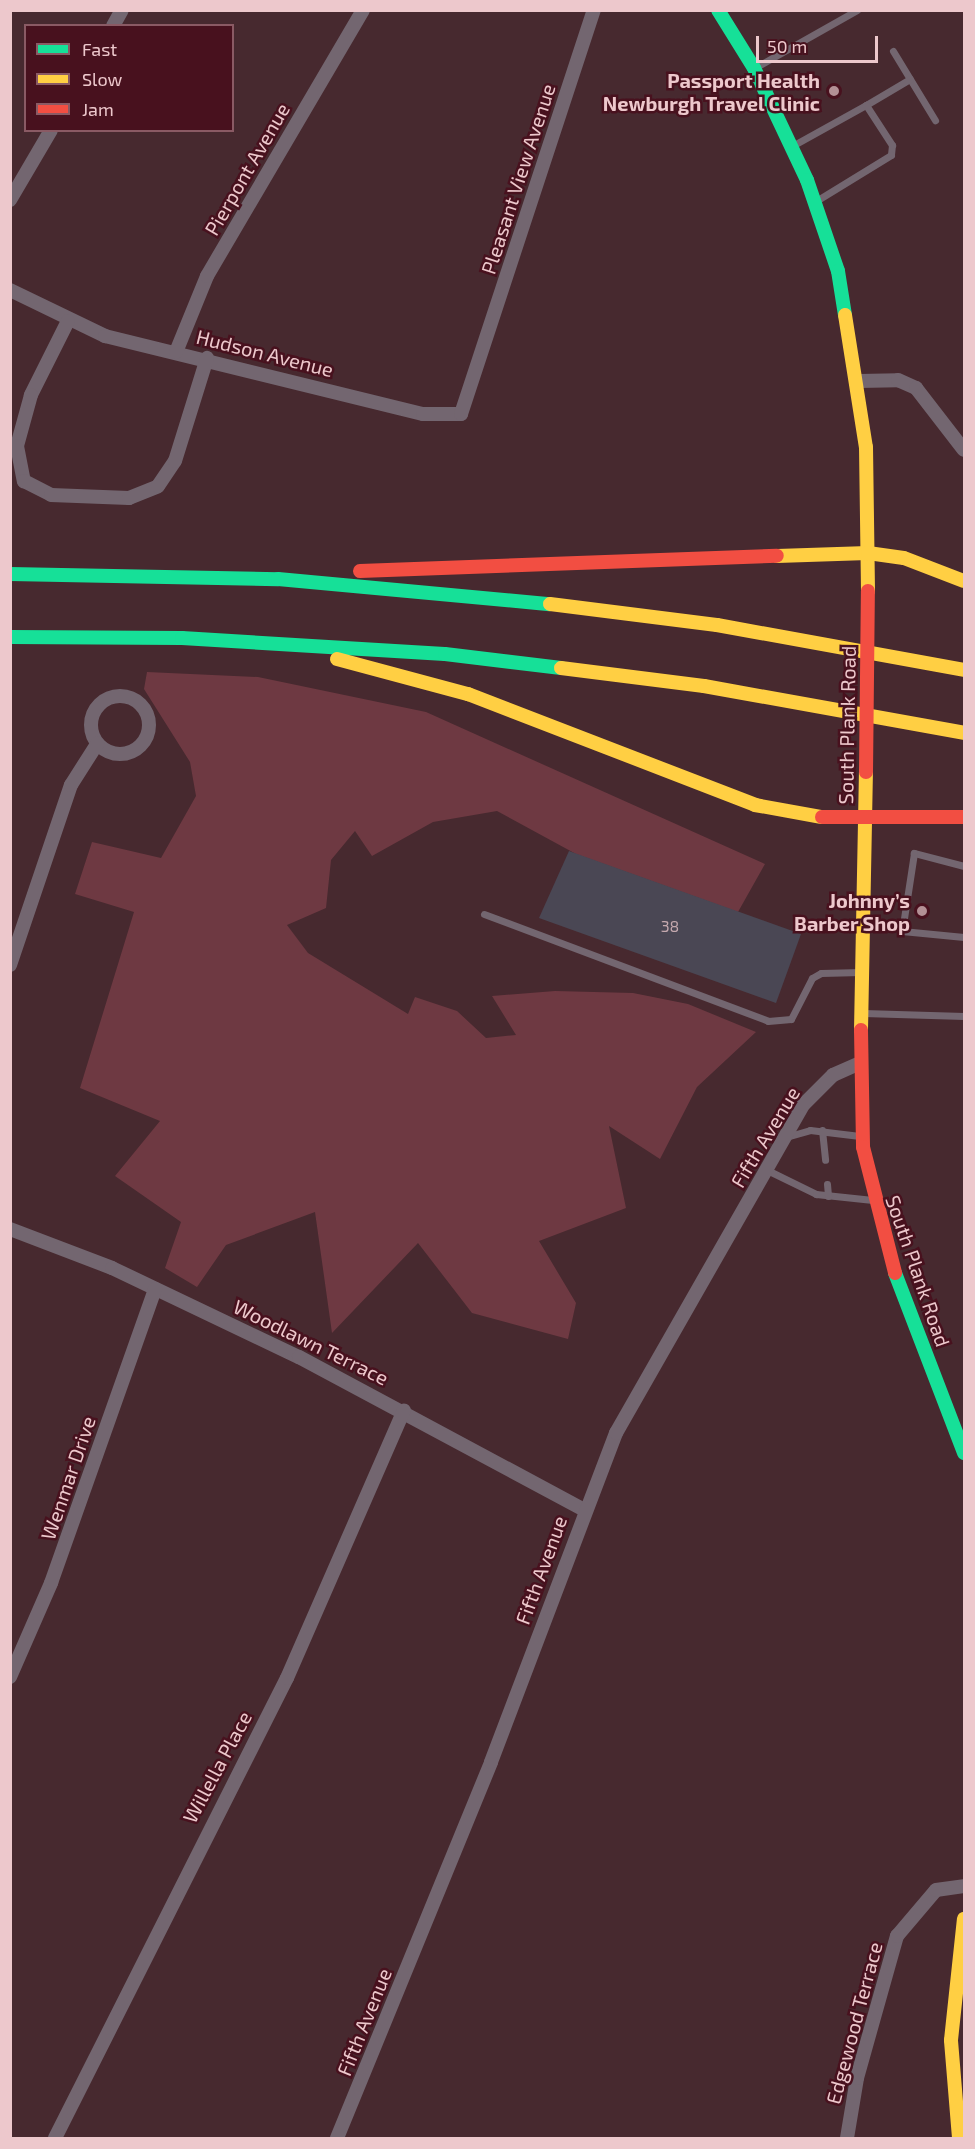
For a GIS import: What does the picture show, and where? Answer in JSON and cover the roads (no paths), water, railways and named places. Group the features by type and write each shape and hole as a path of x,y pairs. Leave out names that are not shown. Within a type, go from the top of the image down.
{"main road":[{"name":"South Plank Road","path":"718,10 754,68 816,201 838,271 859,381 868,553 860,1063 863,1137 873,1200 897,1283 964,1453"},
{"path":"185,576 868,553 904,558 964,581"},
{"path":"10,574 185,576 385,587 615,610 964,670"},
{"path":"10,637 182,638 390,649 619,673 964,734"},
{"path":"182,638 391,669 755,806 814,817 964,817"},
{"path":"958,2139 951,2040 964,1919"}],"street":[{"path":"114,24 122,10"},
{"name":"Pierpont Avenue","path":"176,352 207,276 363,10"},
{"name":"Pleasant View Avenue","path":"480,360 594,10"},
{"path":"10,200 50,132"},
{"name":"Hudson Avenue","path":"10,290 68,321 176,352 443,417 464,409 480,360"},
{"path":"68,321 31,395 17,446 24,480 51,495 129,498 158,486 175,461 207,358"},
{"path":"859,381 898,380 916,388 964,450"},
{"path":"123,696 140,704 149,722 139,747 122,754 97,744 90,726 96,707 123,696"},
{"path":"10,965 71,785 97,744"},
{"name":"Fifth Avenue","path":"337,2139 491,1762 584,1510 632,1400 784,1138 817,1088 860,1063"},
{"name":"Woodlawn Terrace","path":"10,1229 155,1289 404,1410 584,1510"},
{"name":"Wenmar Drive","path":"10,1677 51,1583 155,1289"},
{"name":"Willella Place","path":"55,2139 287,1678 404,1410"},
{"name":"Edgewood Terrace","path":"847,2139 860,2067 897,1936 936,1890 964,1886"}],"lane":[{"path":"754,68 857,10"},
{"path":"893,51 935,120"},
{"path":"791,147 910,79"},
{"path":"816,201 891,155 889,138 866,105"},
{"path":"964,866 914,853 902,931 964,937"},
{"path":"484,914 768,1021 791,1019 812,978 821,972 861,972"},
{"path":"861,1013 964,1016"},
{"path":"784,1138 822,1130 863,1137"},
{"path":"822,1130 825,1160"},
{"path":"766,1170 828,1196 873,1200"},
{"path":"827,1184 828,1196"}],"place":[{"name":"Passport Health Newburgh Travel Clinic","path":"834,91"},
{"name":"Johnny’s Barber Shop","path":"922,911"}]}
